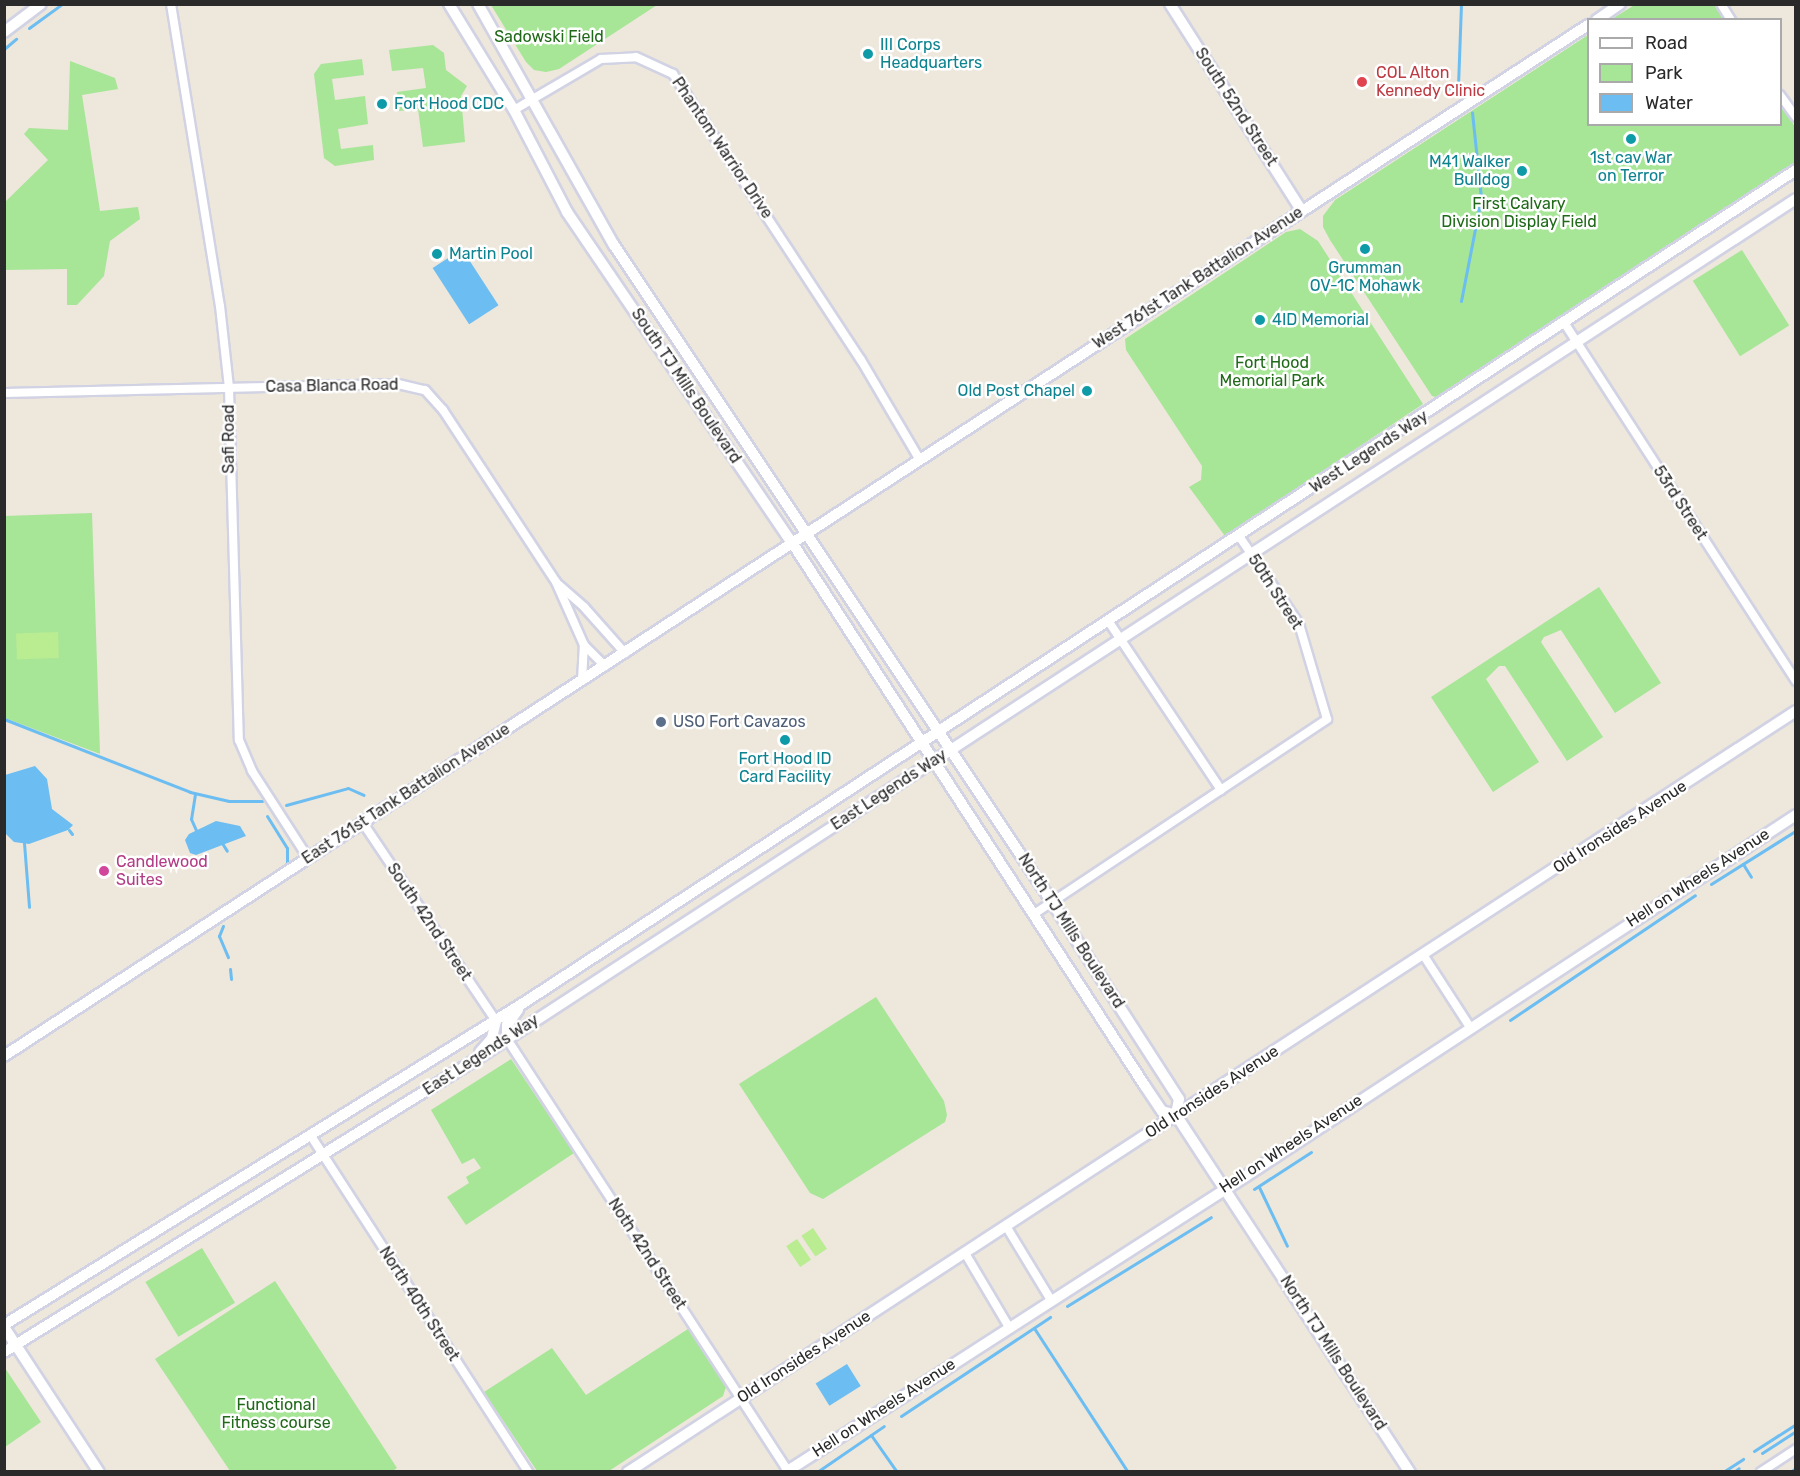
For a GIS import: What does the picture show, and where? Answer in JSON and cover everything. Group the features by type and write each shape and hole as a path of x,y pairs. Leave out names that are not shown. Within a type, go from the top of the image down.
{"street":[{"path":"4,32 41,4"},
{"name":"Safi Road","path":"171,4 220,306 229,388 239,740 252,771 308,858"},
{"name":"South TJ Mills Boulevard","path":"450,4 514,110 567,212 793,544 935,760"},
{"name":"South TJ Mills Boulevard","path":"478,4 614,245 952,749"},
{"name":"South 52nd Street","path":"1170,4 1301,210"},
{"path":"1600,18 1620,4"},
{"path":"1721,4 1730,18"},
{"name":"West 761st Tank Battalion Avenue","path":"809,534 1301,210 1587,26"},
{"name":"Phantom Warrior Drive","path":"514,110 601,59 630,56 661,66 684,87 789,249 920,460"},
{"path":"1782,98 1796,117"},
{"name":"West Legends Way","path":"940,731 1565,324 1796,170"},
{"name":"West Legends Way","path":"952,749 1796,199"},
{"name":"53rd Street","path":"1565,324 1796,681"},
{"name":"Casa Blanca Road","path":"4,393 398,384 425,390 443,410 556,582 584,645 605,666"},
{"name":"East 761st Tank Battalion Avenue","path":"4,1056 809,534"},
{"name":"50th Street","path":"1221,790 1327,720 1299,624 1239,536"},
{"name":"Casa Blanca Road","path":"556,582 584,607 625,653"},
{"path":"1034,914 1221,790 1108,622"},
{"name":"Casa Blanca Road","path":"582,681 584,645"},
{"name":"Old Ironsides Avenue","path":"628,1472 1424,956 1796,711"},
{"name":"East Legends Way","path":"4,1326 525,1002 940,731"},
{"name":"East Legends Way","path":"4,1352 472,1062 952,749"},
{"name":"North TJ Mills Boulevard","path":"952,749 1179,1099 1176,1115"},
{"name":"North TJ Mills Boulevard","path":"935,760 1162,1111 1176,1115 1410,1472"},
{"name":"Hell on Wheels Avenue","path":"787,1471 1796,815"},
{"name":"South 42nd Street","path":"363,823 495,1021"},
{"path":"1424,956 1470,1026"},
{"path":"507,1039 507,1025 525,1002"},
{"path":"472,1062 492,1038 495,1021"},
{"name":"Noth 42nd Street","path":"507,1039 787,1471"},
{"name":"North 40th Street","path":"311,1136 528,1472"},
{"path":"1006,1226 1051,1300"},
{"path":"965,1253 1008,1327"},
{"path":"4,1326 99,1472"},
{"path":"1761,1472 1796,1449"}],"green space":[{"path":"1636,4 1714,5 1723,18 1614,18"},
{"name":"Sadowski Field","path":"491,5 657,5 559,69 546,72 534,70 526,62"},
{"name":"First Calvary Division Display Field","path":"1587,36 1587,126 1782,126 1782,106 1795,127 1795,166 1440,398 1432,396 1323,227 1323,216 1335,200"},
{"path":"433,45 444,53 446,70 467,86 461,96 465,142 423,147 418,109 399,111 397,92 426,88 423,68 392,71 389,50"},
{"path":"362,59 364,75 332,79 335,100 365,96 368,124 338,129 341,149 373,145 374,160 335,166 324,158 314,74 321,64"},
{"path":"70,61 115,78 118,89 82,95 100,211 138,207 140,219 110,241 104,276 77,305 67,305 67,269 4,270 5,202 48,160 24,134 29,128 68,130"},
{"name":"Fort Hood Memorial Park","path":"1300,229 1318,241 1423,404 1225,536 1189,487 1201,480 1202,466 1126,350 1125,339 1286,232"},
{"path":"1742,250 1789,325 1740,356 1693,281"},
{"path":"92,513 100,754 5,718 4,516"},
{"path":"1599,587 1661,683 1615,713 1561,630 1544,637 1541,642 1603,737 1567,761 1505,666 1499,666 1486,679 1539,762 1493,792 1431,697"},
{"path":"58,632 59,658 17,659 16,633"},
{"path":"876,997 944,1101 947,1115 945,1122 823,1199 810,1193 739,1084"},
{"path":"511,1059 574,1153 466,1225 447,1197 469,1183 466,1177 481,1168 474,1158 462,1164 431,1110"},
{"path":"813,1228 827,1249 815,1257 801,1236"},
{"path":"797,1239 811,1260 800,1267 786,1246"},
{"path":"202,1248 235,1303 178,1337 145,1282"},
{"name":"Functional Fitness course","path":"275,1281 397,1468 391,1472 230,1471 155,1359"},
{"path":"688,1329 726,1387 723,1396 609,1471 537,1471 484,1392 552,1348 586,1395"},
{"path":"5,1368 41,1422 5,1447"}],"water":[{"path":"462,249 498,305 469,324 433,268"},
{"path":"35,766 47,779 52,809 73,825 68,830 29,844 14,842 5,833 5,775"},
{"path":"216,821 240,826 246,836 196,855 190,853 185,840 189,834"},
{"path":"847,1364 861,1386 829,1406 816,1384"}],"waterway":[{"path":"29,28 62,4"},
{"path":"1461,4 1458,84 1462,97"},
{"path":"4,49 16,39"},
{"path":"1448,89 1458,82"},
{"path":"1461,301 1481,198 1472,112"},
{"path":"4,719 190,792 229,801 262,801"},
{"path":"286,805 348,788 364,795"},
{"path":"195,794 191,819 196,830"},
{"path":"267,816 287,848 287,862"},
{"path":"69,830 72,834"},
{"path":"1711,884 1795,831"},
{"path":"24,843 29,907"},
{"path":"222,843 227,851"},
{"path":"1743,864 1751,877"},
{"path":"1510,1020 1695,895"},
{"path":"223,926 219,936 228,957"},
{"path":"230,969 231,979"},
{"path":"1254,1189 1311,1152"},
{"path":"1259,1187 1287,1246"},
{"path":"1067,1306 1211,1217"},
{"path":"901,1416 1050,1317"},
{"path":"1034,1328 1128,1472"},
{"path":"1754,1451 1796,1424"},
{"path":"817,1472 884,1426"},
{"path":"1762,1453 1796,1431"},
{"path":"871,1435 897,1472"},
{"path":"1723,1472 1743,1459"},
{"path":"1734,1472 1739,1468"},
{"path":"1790,1472 1796,1468"}],"place":[{"name":"III Corps Headquarters","path":"868,54"},
{"name":"COL Alton Kennedy Clinic","path":"1362,82"},
{"name":"Fort Hood CDC","path":"382,104"},
{"name":"1st cav War on Terror","path":"1631,139"},
{"name":"M41 Walker Bulldog","path":"1522,171"},
{"name":"Grumman OV-1C Mohawk","path":"1365,249"},
{"name":"Martin Pool","path":"437,254"},
{"name":"4ID Memorial","path":"1260,320"},
{"name":"Old Post Chapel","path":"1087,391"},
{"name":"USO Fort Cavazos","path":"661,722"},
{"name":"Fort Hood ID Card Facility","path":"785,740"},
{"name":"Candlewood Suites","path":"104,871"}]}
